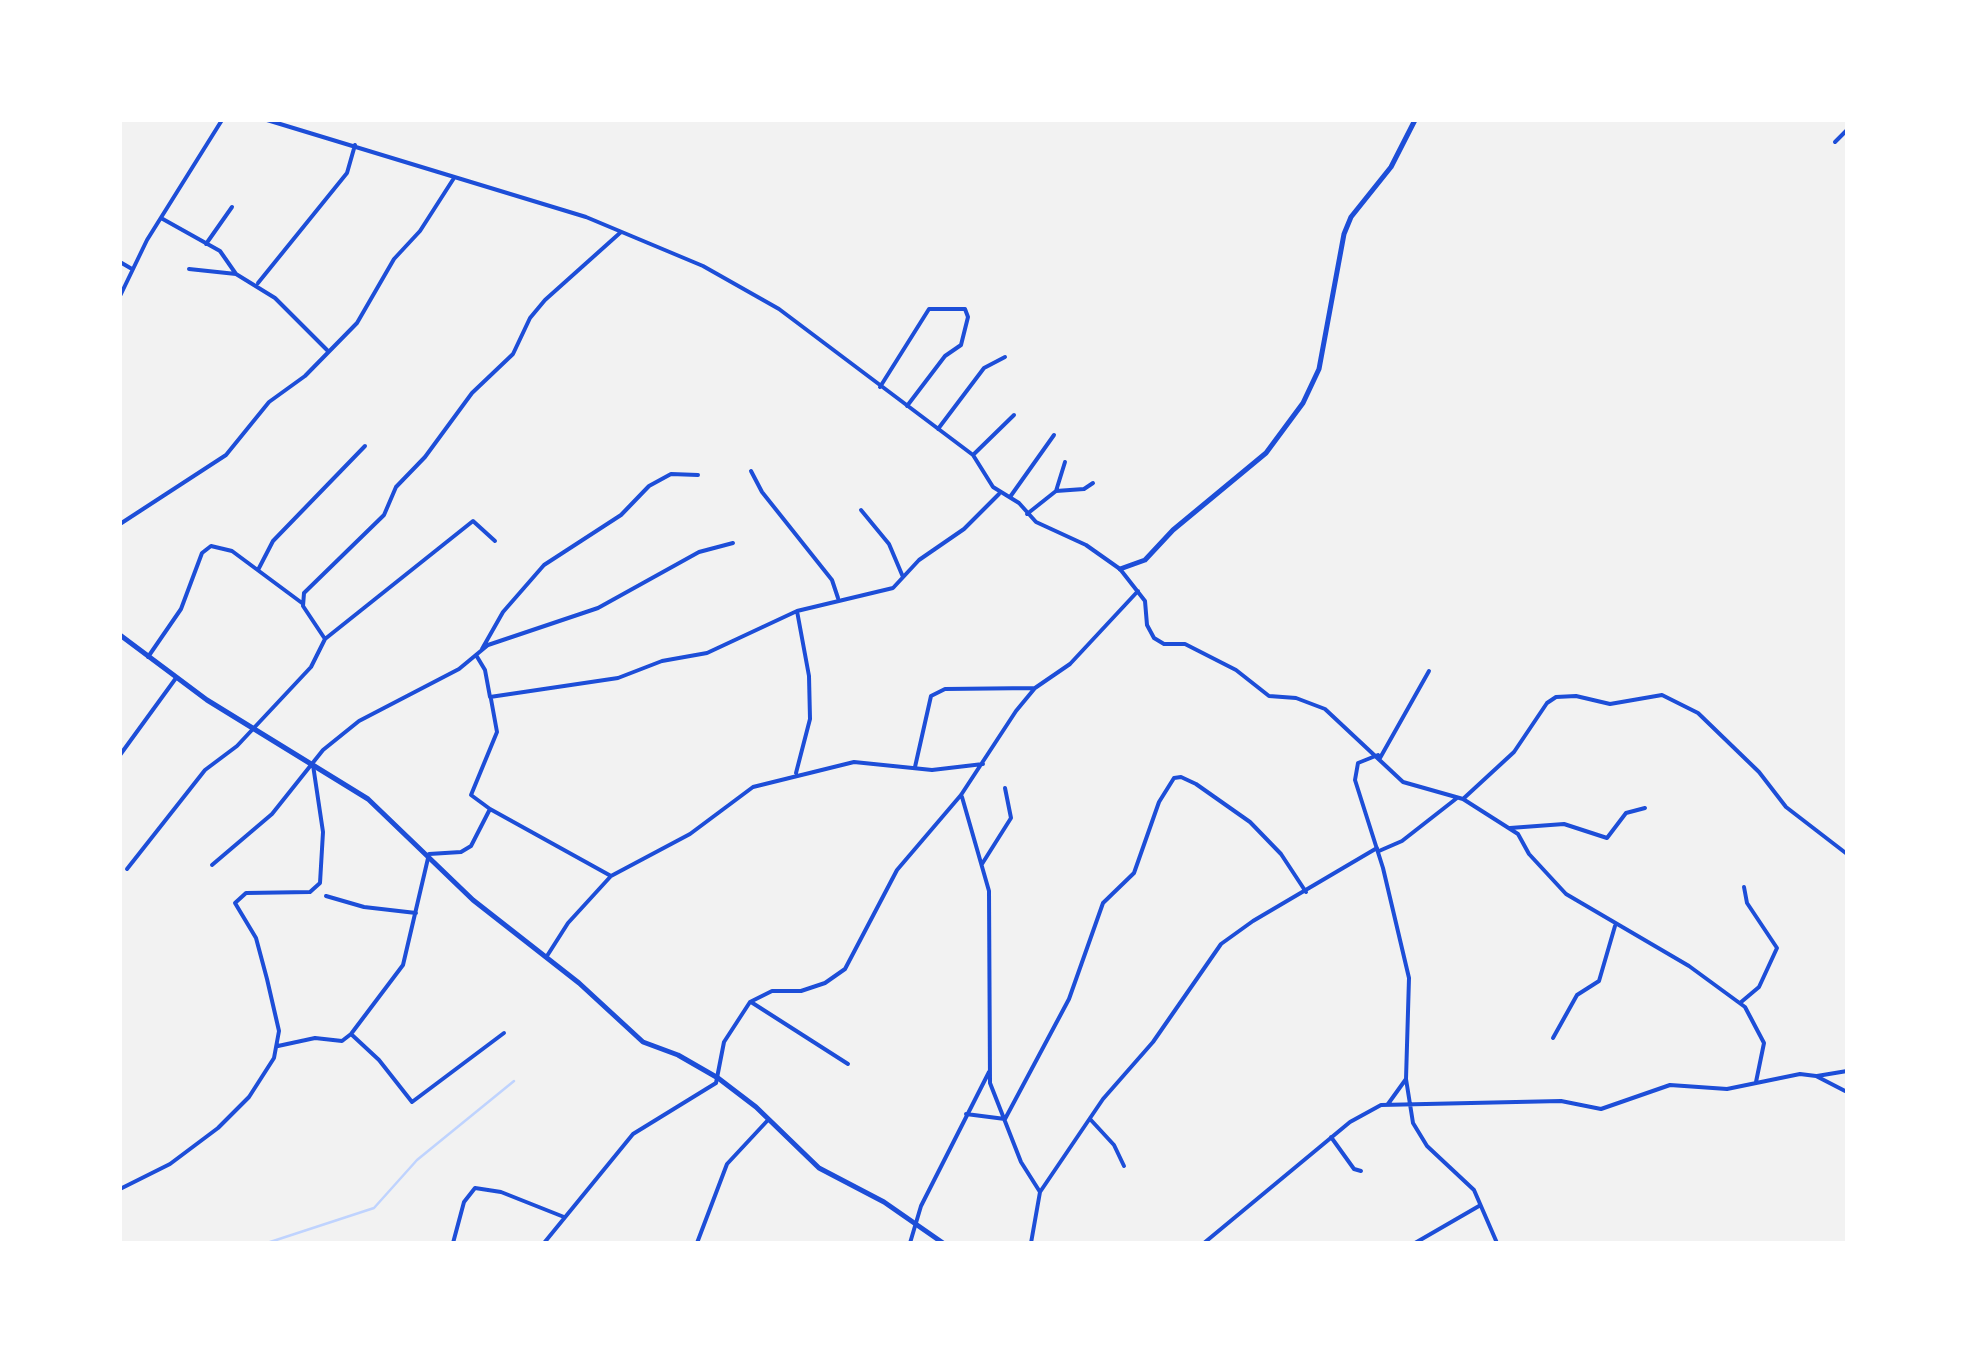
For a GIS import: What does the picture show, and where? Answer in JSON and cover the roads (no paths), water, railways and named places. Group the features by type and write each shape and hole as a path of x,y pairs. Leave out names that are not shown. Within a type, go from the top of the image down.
{"street":[{"path":"120,296 132,269 222,120"},
{"path":"267,120 621,232 703,266 779,309 973,455 1000,493 1120,569 1138,591 1154,638 1164,644 1185,644 1236,670 1269,696 1296,698 1325,709 1403,782 1460,799 1493,822 1510,828 1564,824 1607,838 1626,812 1645,808"},
{"path":"1120,569 1145,560 1174,530 1266,453 1303,403 1319,369 1344,234 1352,216 1391,167 1415,120"},
{"path":"1835,142 1847,130"},
{"path":"257,284 347,173 355,145"},
{"path":"120,524 226,455 268,402 305,376 368,310 394,259 420,230 454,178"},
{"path":"206,244 232,207"},
{"path":"162,218 222,253 236,274"},
{"path":"302,603 314,582 384,516 396,486 424,458 472,393 513,354 530,318 545,300 621,232"},
{"path":"120,262 132,269"},
{"path":"188,269 236,274 257,284 327,350"},
{"path":"880,387 929,309 965,309 968,317 960,345 945,356 907,406"},
{"path":"938,429 984,368 1005,358"},
{"path":"973,455 1014,415"},
{"path":"1010,497 1054,435"},
{"path":"258,570 273,541 365,446"},
{"path":"1028,514 1056,491 1066,462"},
{"path":"751,471 762,492 832,580 838,598"},
{"path":"482,650 503,612 544,565 622,515 649,486 671,474 698,474"},
{"path":"1056,491 1084,489 1093,483"},
{"path":"490,697 604,681 662,660 707,653 797,611 838,598 893,588 1000,493"},
{"path":"861,510 889,544 902,577"},
{"path":"128,869 205,770 302,679 326,639 472,521 495,541"},
{"path":"212,865 272,814 313,762 360,721 452,673 482,650 598,608 699,552 732,542"},
{"path":"148,657 181,609 205,548 222,546 302,603 326,639"},
{"path":"544,1243 634,1134 708,1089 718,1078 724,1042 750,1002 772,991 800,991 825,984 845,969 897,870 961,795 1005,726 1035,688 1070,664 1138,591"},
{"path":"796,776 810,719 809,676 797,611"},
{"path":"120,634 176,678 313,762 380,809 474,900 547,956 643,1042 678,1055 718,1078 819,1168 914,1222 942,1243"},
{"path":"476,655 485,670 497,732 471,795 611,876"},
{"path":"1429,671 1379,757 1354,770 1409,978 1406,1079 1410,1107 1419,1136 1467,1180 1497,1243"},
{"path":"120,754 176,678"},
{"path":"915,768 929,699 935,694 971,687 1035,688"},
{"path":"1031,1243 1040,1192 1090,1118 1154,1042 1221,944 1253,920 1377,850 1402,841 1460,799 1514,752 1547,703 1556,697 1576,696 1610,704 1662,694 1698,713 1759,772 1786,807 1847,854"},
{"path":"120,1189 170,1164 232,1116 261,1079 278,1046 279,1031 256,938 235,904 246,893 310,892 320,883 323,832 313,762"},
{"path":"547,956 568,923 611,876 690,834 740,794 854,762 915,768 983,764"},
{"path":"1005,1118 1069,999 1102,903 1134,873 1159,802 1174,778 1196,784 1250,822 1281,854 1306,892"},
{"path":"982,864 1011,818 1004,788"},
{"path":"961,795 989,891 989,1072 1020,1162 1040,1192"},
{"path":"429,854 461,852 471,846 490,808"},
{"path":"1510,828 1566,894 1688,966 1740,1004 1756,1021 1764,1043 1756,1082"},
{"path":"278,1046 315,1038 342,1041 350,1034 403,965 429,854"},
{"path":"1740,1004 1759,987 1777,948 1748,903 1744,887"},
{"path":"326,896 364,907 416,913"},
{"path":"1553,1038 1577,995 1599,981 1615,926"},
{"path":"750,1002 848,1064"},
{"path":"350,1034 380,1060 412,1102 504,1033"},
{"path":"1204,1243 1331,1137 1373,1108 1388,1104 1410,1107 1560,1101 1601,1109 1670,1085 1712,1090 1800,1074 1816,1076 1847,1071"},
{"path":"910,1243 914,1222 989,1072"},
{"path":"1816,1076 1847,1092"},
{"path":"1388,1104 1406,1079"},
{"path":"966,1114 1005,1118"},
{"path":"1090,1118 1114,1145 1124,1166"},
{"path":"697,1243 727,1164 768,1120"},
{"path":"1331,1137 1354,1169 1361,1171"},
{"path":"452,1243 464,1202 476,1188 501,1192 565,1217"},
{"path":"1415,1243 1479,1206"}],"waterway":[{"path":"267,1243 374,1208 417,1160 514,1081"}]}
